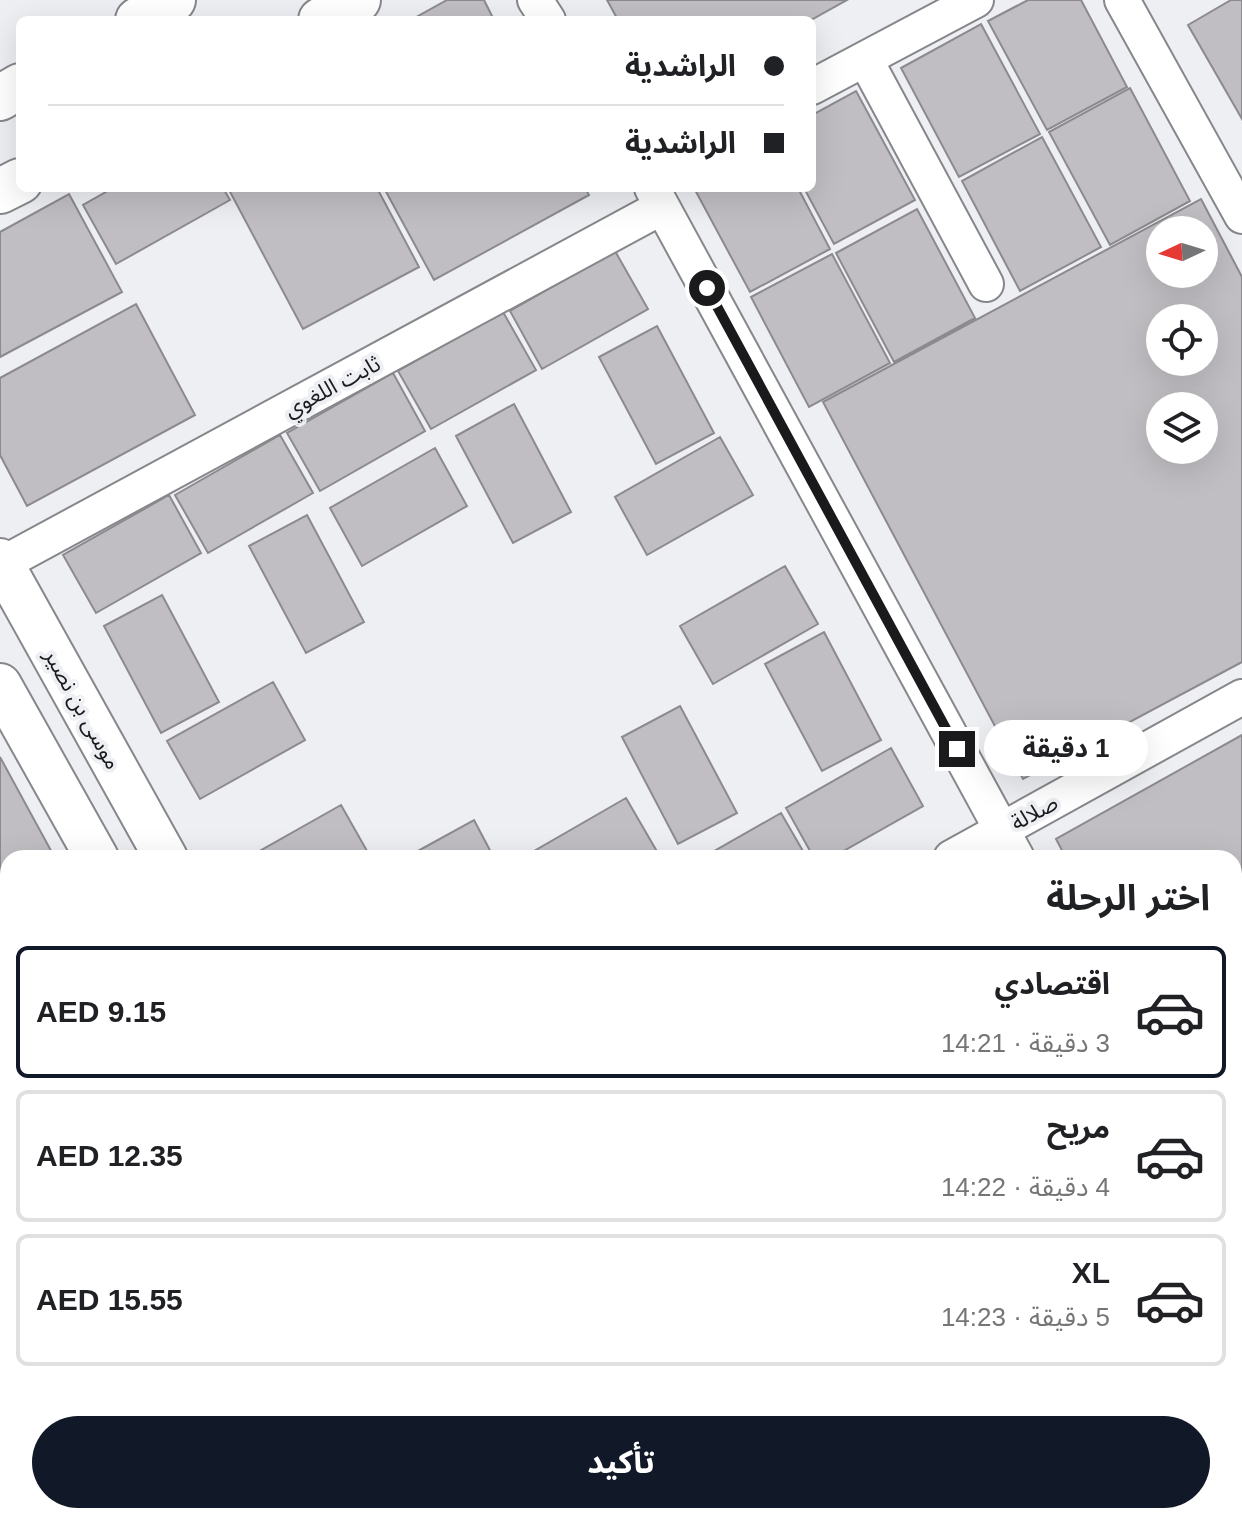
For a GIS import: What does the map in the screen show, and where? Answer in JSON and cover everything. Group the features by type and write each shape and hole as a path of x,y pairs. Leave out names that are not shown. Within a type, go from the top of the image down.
{"main road":[{"path":"145,16 173,0"},
{"path":"328,16 358,0"}],"street":[{"path":"816,85 976,0"},
{"path":"1122,0 1242,216"},
{"path":"865,59 986,284"},
{"path":"657,198 1009,844"},
{"name":"ثابت اللغوي","path":"1,562 657,198"},
{"name":"موسى بن نصير","path":"1,562 162,850"},
{"path":"0,685 93,850"},
{"name":"صلالة","path":"984,850 1009,844 1242,697"}],"building":[{"path":"447,0 484,0 492,16 418,16"},
{"path":"607,0 847,0 816,17 616,16"},
{"path":"1028,0 1081,0 1127,87 1047,130 988,21"},
{"path":"1231,0 1242,0 1242,119 1188,25"},
{"path":"981,24 1040,134 959,177 901,68"},
{"path":"1130,88 1190,201 1163,216 1146,216 1146,225 1110,245 1049,132"},
{"path":"856,91 915,200 834,244 806,192 816,192 816,113"},
{"path":"1042,137 1101,247 1020,291 962,181"},
{"path":"106,192 225,192 230,200 116,264 83,205"},
{"path":"230,192 379,192 419,267 303,329"},
{"path":"386,192 587,192 589,195 434,280"},
{"path":"696,192 800,192 830,249 750,292"},
{"path":"69,194 122,292 0,357 0,232"},
{"path":"1201,199 1210,216 1169,216"},
{"path":"917,209 975,318 894,362 836,253"},
{"path":"1146,229 1146,288 1218,288 1218,231 1242,277 1242,662 1023,779 823,402"},
{"path":"615,251 648,309 542,369 510,311"},
{"path":"832,254 890,363 809,407 751,297"},
{"path":"136,304 195,415 27,506 0,455 0,378"},
{"path":"503,312 536,370 431,429 398,371"},
{"path":"657,326 714,433 656,464 599,357"},
{"path":"393,373 425,431 320,491 287,433"},
{"path":"514,404 571,512 513,543 456,436"},
{"path":"280,435 313,493 208,553 175,495"},
{"path":"720,437 753,495 647,555 615,497"},
{"path":"435,448 467,506 362,566 330,508"},
{"path":"169,495 201,553 96,613 63,555"},
{"path":"307,515 364,622 306,653 249,546"},
{"path":"785,566 818,624 713,684 680,626"},
{"path":"162,595 219,702 161,733 104,626"},
{"path":"824,632 881,740 822,771 765,664"},
{"path":"273,682 305,740 200,799 167,741"},
{"path":"680,706 737,813 678,844 622,737"},
{"path":"1242,735 1242,850 1062,850 1056,839"},
{"path":"891,748 923,806 845,850 810,850 786,808"},
{"path":"0,757 51,850 0,850"},
{"path":"626,798 656,850 536,850"},
{"path":"341,805 366,850 261,850"},
{"path":"781,813 802,850 716,850"},
{"path":"474,820 490,850 420,850"}],"route":[{"path":"707,288 957,749"}]}
